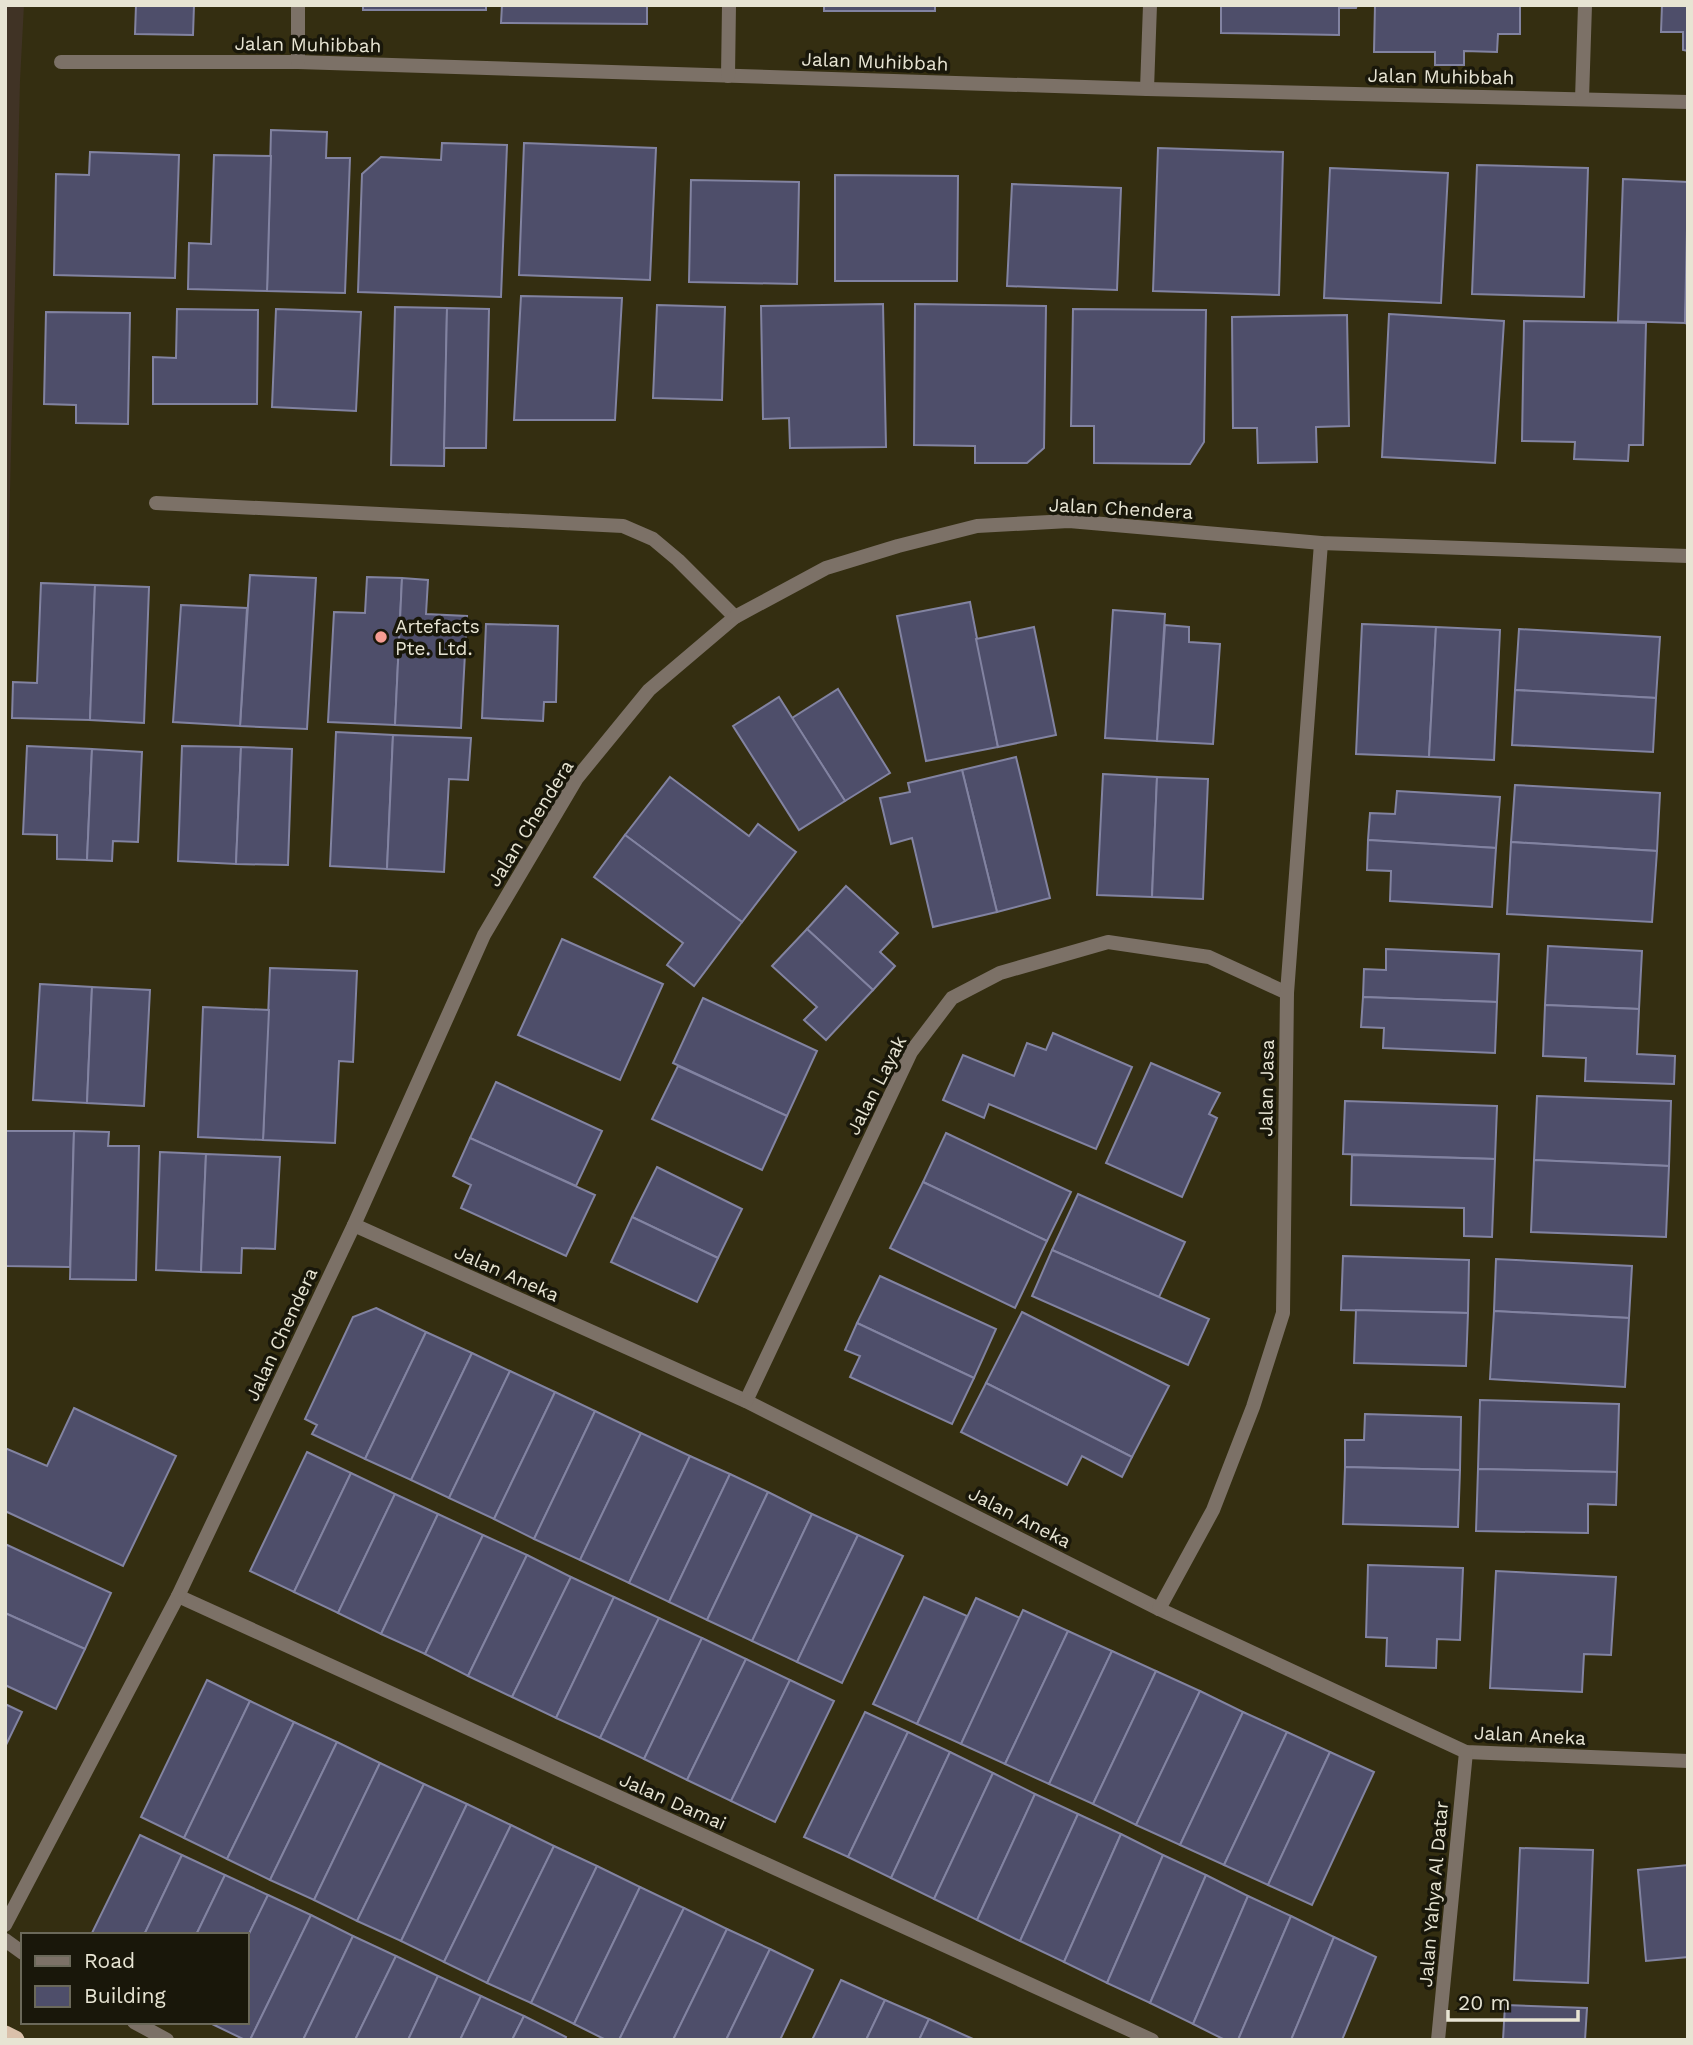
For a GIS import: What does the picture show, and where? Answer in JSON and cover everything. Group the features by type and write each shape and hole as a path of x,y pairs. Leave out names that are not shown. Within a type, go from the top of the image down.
{"highway":[{"path":"5,2035 15,2040"}],"street":[{"path":"298,5 298,62"},
{"path":"729,5 729,76"},
{"path":"1147,89 1150,5"},
{"path":"1582,99 1585,5"},
{"name":"Jalan Muhibbah","path":"61,62 298,62 1147,89 1688,102"},
{"path":"156,503 623,526 661,546 735,617"},
{"name":"Jalan Chendera","path":"5,1925 178,1597 354,1225 484,935 577,778 649,690 735,617 826,568 898,546 977,526 1069,520 1321,543 1688,556"},
{"name":"Jalan Jasa","path":"1159,1609 1213,1510 1253,1407 1283,1313 1287,993 1321,543"},
{"name":"Jalan Layak","path":"746,1401 911,1052 953,998 1000,973 1108,942 1209,957 1287,993"},
{"name":"Jalan Aneka","path":"354,1225 746,1401 1159,1609 1466,1752 1688,1761"},
{"name":"Jalan Damai","path":"178,1597 1152,2040"},
{"name":"Jalan Yahya Al Datar","path":"1438,2040 1466,1752"},
{"path":"5,1940 21,1952"},
{"path":"138,2024 167,2040"}],"shaded area":[{"path":"5,5 24,5 5,697"}],"building":[{"path":"136,5 194,5 193,35 135,34"},
{"path":"363,5 486,5 486,10 363,10"},
{"path":"502,5 647,5 647,24 501,23"},
{"path":"824,5 935,5 935,11 824,11"},
{"path":"1221,5 1357,5 1356,8 1339,8 1339,35 1221,33"},
{"path":"1375,5 1520,5 1520,34 1498,34 1497,52 1464,51 1464,65 1435,65 1435,52 1374,52"},
{"path":"1662,5 1688,5 1688,51 1683,50 1683,32 1661,32"},
{"path":"271,130 327,132 326,158 350,158 345,293 267,291"},
{"path":"442,143 507,145 501,297 358,292 362,174 381,157 441,160"},
{"path":"524,143 656,148 650,280 519,275"},
{"path":"1158,148 1283,152 1279,295 1153,291"},
{"path":"90,152 179,155 175,278 54,275 56,174 89,175"},
{"path":"214,155 271,156 267,291 188,289 189,243 211,244"},
{"path":"1477,165 1588,168 1584,297 1472,294"},
{"path":"1330,168 1448,173 1441,303 1324,298"},
{"path":"835,175 958,176 957,281 835,281"},
{"path":"1623,179 1688,182 1685,323 1618,321"},
{"path":"691,180 799,182 797,284 689,282"},
{"path":"1012,184 1121,188 1117,290 1007,286"},
{"path":"1688,251 1688,324 1685,323"},
{"path":"521,296 622,298 615,420 514,420"},
{"path":"883,304 886,447 790,448 789,418 763,419 761,306"},
{"path":"915,304 1046,306 1044,448 1027,463 975,463 975,446 914,445"},
{"path":"657,305 725,307 722,400 653,398"},
{"path":"395,307 447,308 444,466 391,465"},
{"path":"447,308 489,309 486,448 444,448"},
{"path":"177,309 258,310 257,404 153,404 153,357 176,358"},
{"path":"276,309 361,312 356,411 272,407"},
{"path":"1073,309 1206,310 1204,442 1190,464 1094,463 1094,426 1071,426"},
{"path":"46,312 130,313 128,424 76,423 76,405 44,404"},
{"path":"1389,314 1504,321 1495,463 1382,457"},
{"path":"1347,315 1349,426 1316,427 1317,462 1258,463 1257,428 1233,428 1232,317"},
{"path":"1524,321 1646,323 1643,445 1629,445 1628,461 1574,459 1575,442 1522,441"},
{"path":"250,575 316,578 307,729 240,726"},
{"path":"367,577 402,578 395,725 328,722 334,612 365,613"},
{"path":"402,578 428,580 426,614 467,616 461,728 395,725"},
{"path":"41,583 95,585 90,720 12,718 13,682 37,683"},
{"path":"95,585 149,587 144,723 90,720"},
{"path":"970,602 998,747 926,761 897,616"},
{"path":"181,605 247,608 240,726 173,722"},
{"path":"1113,610 1165,614 1157,741 1105,738"},
{"path":"486,624 558,626 556,702 544,702 543,721 482,718"},
{"path":"1362,624 1436,627 1429,757 1356,754"},
{"path":"1165,625 1189,627 1189,642 1220,644 1213,744 1157,741"},
{"path":"1034,627 1056,735 998,747 976,639"},
{"path":"1436,627 1500,630 1494,760 1429,757"},
{"path":"1519,629 1660,637 1656,698 1515,690"},
{"path":"838,689 890,773 845,801 792,718"},
{"path":"1515,690 1656,698 1653,752 1512,745"},
{"path":"779,697 845,801 799,830 733,726"},
{"path":"336,732 393,735 387,869 330,866"},
{"path":"393,735 471,738 468,780 449,779 444,872 387,869"},
{"path":"27,746 92,749 87,860 57,859 57,835 23,834"},
{"path":"182,746 241,747 236,864 178,861"},
{"path":"241,747 292,749 288,865 236,864"},
{"path":"92,749 142,752 138,842 113,841 112,861 87,860"},
{"path":"1016,757 1050,898 997,912 962,770"},
{"path":"962,770 997,912 933,927 912,838 891,844 880,798 910,792 908,783"},
{"path":"1103,774 1157,777 1152,897 1097,895"},
{"path":"670,777 749,836 758,824 796,852 742,922 625,835"},
{"path":"1157,777 1208,779 1203,899 1152,897"},
{"path":"1515,785 1660,793 1657,851 1511,842"},
{"path":"1397,791 1500,797 1496,848 1368,840 1370,813 1395,814"},
{"path":"625,835 742,922 694,986 667,965 683,943 594,877"},
{"path":"1368,840 1496,848 1492,907 1390,901 1391,871 1367,870"},
{"path":"1511,842 1657,851 1652,922 1507,914"},
{"path":"846,886 898,933 880,952 895,966 873,990 807,929"},
{"path":"807,929 873,990 826,1040 804,1020 817,1007 772,966"},
{"path":"562,939 663,984 620,1080 518,1035"},
{"path":"1548,946 1642,951 1639,1009 1545,1005"},
{"path":"1386,949 1499,954 1497,1002 1363,997 1364,969 1386,970"},
{"path":"270,968 357,971 353,1062 339,1061 335,1143 263,1140"},
{"path":"40,984 92,987 87,1103 33,1100"},
{"path":"92,987 150,990 144,1106 87,1103"},
{"path":"1363,997 1497,1002 1495,1053 1383,1048 1384,1028 1361,1027"},
{"path":"703,998 817,1051 787,1116 673,1063"},
{"path":"1545,1005 1639,1009 1637,1054 1675,1056 1674,1084 1585,1081 1586,1058 1543,1056"},
{"path":"203,1007 269,1010 263,1140 198,1137"},
{"path":"1053,1033 1132,1067 1096,1149 989,1104 984,1118 943,1100 963,1055 1014,1076 1027,1043 1046,1050"},
{"path":"1151,1063 1220,1093 1209,1114 1217,1118 1182,1197 1106,1163"},
{"path":"678,1066 787,1116 762,1170 652,1119"},
{"path":"496,1082 602,1131 576,1186 470,1138"},
{"path":"1537,1096 1671,1101 1669,1166 1534,1160"},
{"path":"1345,1101 1497,1106 1495,1159 1343,1154"},
{"path":"5,1131 74,1131 70,1267 5,1266"},
{"path":"74,1131 109,1132 108,1146 139,1146 136,1280 70,1279"},
{"path":"946,1133 1071,1192 1047,1241 923,1182"},
{"path":"470,1138 595,1195 566,1256 461,1208 471,1185 453,1176"},
{"path":"160,1152 206,1154 201,1272 156,1270"},
{"path":"206,1154 280,1157 275,1249 242,1248 241,1273 201,1272"},
{"path":"1352,1155 1495,1159 1492,1237 1464,1236 1464,1208 1351,1205"},
{"path":"1534,1160 1669,1166 1666,1237 1531,1232"},
{"path":"657,1167 742,1209 718,1258 632,1217"},
{"path":"923,1182 1047,1241 1015,1308 890,1248"},
{"path":"1078,1194 1185,1242 1159,1297 1052,1250"},
{"path":"632,1217 718,1258 697,1302 611,1262"},
{"path":"1052,1250 1209,1319 1188,1365 1032,1296"},
{"path":"1343,1256 1469,1260 1468,1313 1341,1310"},
{"path":"1496,1259 1632,1266 1629,1318 1494,1311"},
{"path":"880,1276 996,1329 974,1378 857,1323"},
{"path":"376,1308 426,1332 365,1459 312,1434 317,1425 305,1419 353,1317"},
{"path":"1356,1310 1468,1313 1466,1366 1354,1363"},
{"path":"1494,1311 1629,1318 1625,1387 1490,1379"},
{"path":"1022,1312 1169,1386 1132,1457 986,1383"},
{"path":"857,1323 974,1378 952,1424 850,1377 860,1356 845,1350"},
{"path":"426,1332 472,1353 411,1480 365,1459"},
{"path":"472,1353 510,1371 449,1498 411,1480"},
{"path":"510,1371 555,1392 494,1519 449,1498"},
{"path":"986,1383 1132,1457 1122,1477 1082,1456 1067,1485 961,1432"},
{"path":"555,1392 595,1411 534,1539 494,1519"},
{"path":"1480,1400 1619,1404 1617,1472 1478,1469"},
{"path":"74,1408 176,1456 123,1566 5,1511 5,1448 47,1466"},
{"path":"595,1411 641,1433 580,1560 534,1539"},
{"path":"1365,1414 1461,1417 1460,1470 1345,1467 1345,1440 1364,1440"},
{"path":"641,1433 690,1456 629,1583 580,1560"},
{"path":"307,1452 351,1473 294,1592 250,1571"},
{"path":"690,1456 730,1474 669,1602 629,1583"},
{"path":"1345,1467 1460,1470 1458,1527 1343,1524"},
{"path":"1478,1469 1617,1472 1616,1505 1588,1504 1588,1533 1476,1531"},
{"path":"351,1473 395,1494 338,1613 294,1592"},
{"path":"730,1474 768,1492 707,1620 669,1602"},
{"path":"768,1492 812,1514 752,1641 707,1620"},
{"path":"395,1494 438,1514 381,1634 338,1613"},
{"path":"438,1514 483,1535 425,1654 381,1634"},
{"path":"812,1514 858,1535 797,1662 752,1641"},
{"path":"483,1535 527,1555 468,1676 425,1654"},
{"path":"858,1535 903,1556 842,1683 797,1662"},
{"path":"5,1544 111,1593 85,1649 5,1613"},
{"path":"527,1555 571,1577 512,1697 468,1676"},
{"path":"1368,1565 1463,1568 1460,1640 1437,1639 1436,1668 1386,1666 1387,1638 1366,1637"},
{"path":"1496,1571 1616,1577 1611,1655 1584,1654 1582,1692 1490,1688"},
{"path":"571,1577 614,1597 556,1718 512,1697"},
{"path":"614,1597 659,1618 600,1738 556,1718"},
{"path":"924,1597 967,1616 917,1724 873,1704"},
{"path":"976,1598 1020,1618 961,1744 917,1724"},
{"path":"1023,1610 1068,1631 1005,1764 961,1744"},
{"path":"5,1613 85,1649 56,1709 5,1685"},
{"path":"659,1618 702,1638 644,1759 600,1738"},
{"path":"1068,1631 1112,1651 1049,1784 1005,1764"},
{"path":"702,1638 746,1659 687,1780 644,1759"},
{"path":"1112,1651 1156,1671 1093,1804 1049,1784"},
{"path":"746,1659 790,1680 731,1801 687,1780"},
{"path":"1156,1671 1200,1691 1136,1825 1093,1804"},
{"path":"207,1680 250,1701 184,1838 141,1817"},
{"path":"790,1680 834,1701 775,1822 731,1801"},
{"path":"1200,1691 1243,1712 1180,1845 1136,1825"},
{"path":"250,1701 294,1722 227,1859 184,1838"},
{"path":"5,1704 22,1712 5,1747"},
{"path":"865,1712 908,1732 848,1857 804,1837"},
{"path":"1243,1712 1287,1732 1224,1865 1180,1845"},
{"path":"294,1722 337,1742 270,1880 227,1859"},
{"path":"908,1732 950,1752 891,1878 848,1857"},
{"path":"1287,1732 1330,1752 1268,1885 1224,1865"},
{"path":"337,1742 380,1763 314,1900 270,1880"},
{"path":"950,1752 993,1773 934,1899 891,1878"},
{"path":"1330,1752 1374,1772 1312,1905 1268,1885"},
{"path":"380,1763 424,1784 357,1921 314,1900"},
{"path":"993,1773 1035,1794 977,1920 934,1899"},
{"path":"424,1784 467,1804 401,1941 357,1921"},
{"path":"1035,1794 1078,1814 1020,1941 977,1920"},
{"path":"467,1804 511,1825 444,1962 401,1941"},
{"path":"1078,1814 1121,1834 1064,1962 1020,1941"},
{"path":"511,1825 554,1846 487,1983 444,1962"},
{"path":"1121,1834 1163,1855 1107,1983 1064,1962"},
{"path":"140,1835 182,1855 145,1933 92,1933"},
{"path":"554,1846 597,1866 531,2003 487,1983"},
{"path":"1520,1848 1593,1850 1588,1983 1514,1980"},
{"path":"182,1855 225,1875 197,1933 145,1933"},
{"path":"1163,1855 1206,1875 1150,2003 1107,1983"},
{"path":"1688,1865 1688,1957 1646,1961 1638,1870"},
{"path":"597,1866 640,1887 574,2024 531,2003"},
{"path":"225,1875 268,1895 248,1936 248,1933 197,1933"},
{"path":"1206,1875 1248,1896 1193,2024 1150,2003"},
{"path":"640,1887 684,1908 619,2040 606,2040 574,2024"},
{"path":"268,1895 311,1915 250,2040 245,2040 212,2024 248,2024 248,1936"},
{"path":"1248,1896 1291,1916 1238,2040 1225,2040 1193,2024"},
{"path":"684,1908 727,1929 673,2040 619,2040"},
{"path":"311,1915 353,1936 303,2040 250,2040"},
{"path":"1291,1916 1334,1937 1291,2040 1238,2040"},
{"path":"727,1929 770,1949 726,2040 673,2040"},
{"path":"353,1936 396,1956 355,2040 303,2040"},
{"path":"1334,1937 1376,1957 1342,2040 1291,2040"},
{"path":"770,1949 813,1970 780,2040 726,2040"},
{"path":"396,1956 438,1976 408,2040 355,2040"},
{"path":"438,1976 481,1996 460,2040 408,2040"},
{"path":"841,1980 885,2000 866,2040 812,2040"},
{"path":"481,1996 524,2016 512,2040 460,2040"},
{"path":"885,2000 929,2019 919,2040 866,2040"},
{"path":"1505,2005 1587,2008 1585,2040 1503,2040"},
{"path":"524,2016 566,2037 565,2040 512,2040"},
{"path":"929,2019 973,2039 919,2040"}],"place":[{"name":"Artefacts Pte. Ltd.","path":"381,637"}]}
